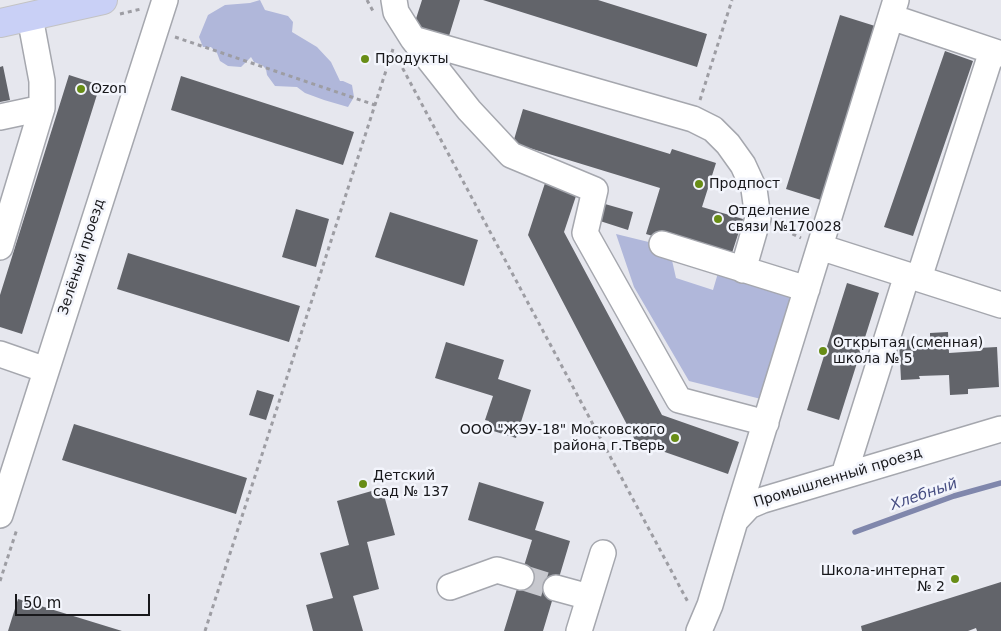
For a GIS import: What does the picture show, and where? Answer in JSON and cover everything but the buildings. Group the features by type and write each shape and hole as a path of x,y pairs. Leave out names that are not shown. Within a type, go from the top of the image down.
{"main road":[{"path":"0,23 30,17 110,7"}],"street":[{"name":"Зелёный проезд","path":"0,515 164,2"},
{"path":"385,8 396,12 398,43 469,110 511,155 595,190 585,233 680,400 766,423"},
{"path":"736,521 894,8 997,52 913,277 844,475"},
{"path":"0,247 42,108 42,81 30,17"},
{"path":"398,43 694,119 713,129 728,144 743,165 754,189 758,218 743,270"},
{"path":"0,117 42,108"},
{"path":"662,244 807,289"},
{"path":"820,247 1001,305"},
{"path":"0,354 46,370"},
{"name":"Промышленный проезд","path":"700,629 710,605 736,521 742,512 754,503 1001,429"},
{"path":"579,631 603,553"},
{"path":"450,587 497,570 521,577"},
{"path":"556,588 589,597"}],"path":[{"path":"367,0 385,8"},
{"path":"694,119 732,0"},
{"path":"110,7 164,2"},
{"path":"155,30 375,105"},
{"path":"205,631 375,105 398,43"},
{"path":"398,43 700,629"},
{"path":"758,218 820,247"},
{"path":"0,581 10,551"}],"shaded area":[{"path":"260,0 265,10 288,16 293,22 292,32 317,47 331,62 340,81 352,85 354,97 348,107 305,93 297,87 275,86 267,75 266,69 254,62 251,57 241,67 228,66 220,61 217,53 211,47 203,47 199,37 208,15 225,5 250,3"},
{"path":"616,234 669,247 676,278 713,290 718,273 791,295 794,300 765,400 689,381 634,287"}],"waterway":[{"name":"Хлебный","path":"855,532 954,496 1001,483"}],"tunnel":[{"path":"521,577 556,588"}],"place":[{"name":"Продукты","path":"365,59"},
{"name":"Ozon","path":"81,89"},
{"name":"Продпост","path":"699,184"},
{"name":"Отделение связи №170028","path":"718,219"},
{"name":"Открытая (сменная) школа № 5","path":"823,351"},
{"name":"ООО \"ЖЭУ-18\" Московского района г.Тверь","path":"675,438"},
{"name":"Детский сад № 137","path":"363,484"},
{"name":"Школа-интернат № 2","path":"955,579"}]}
